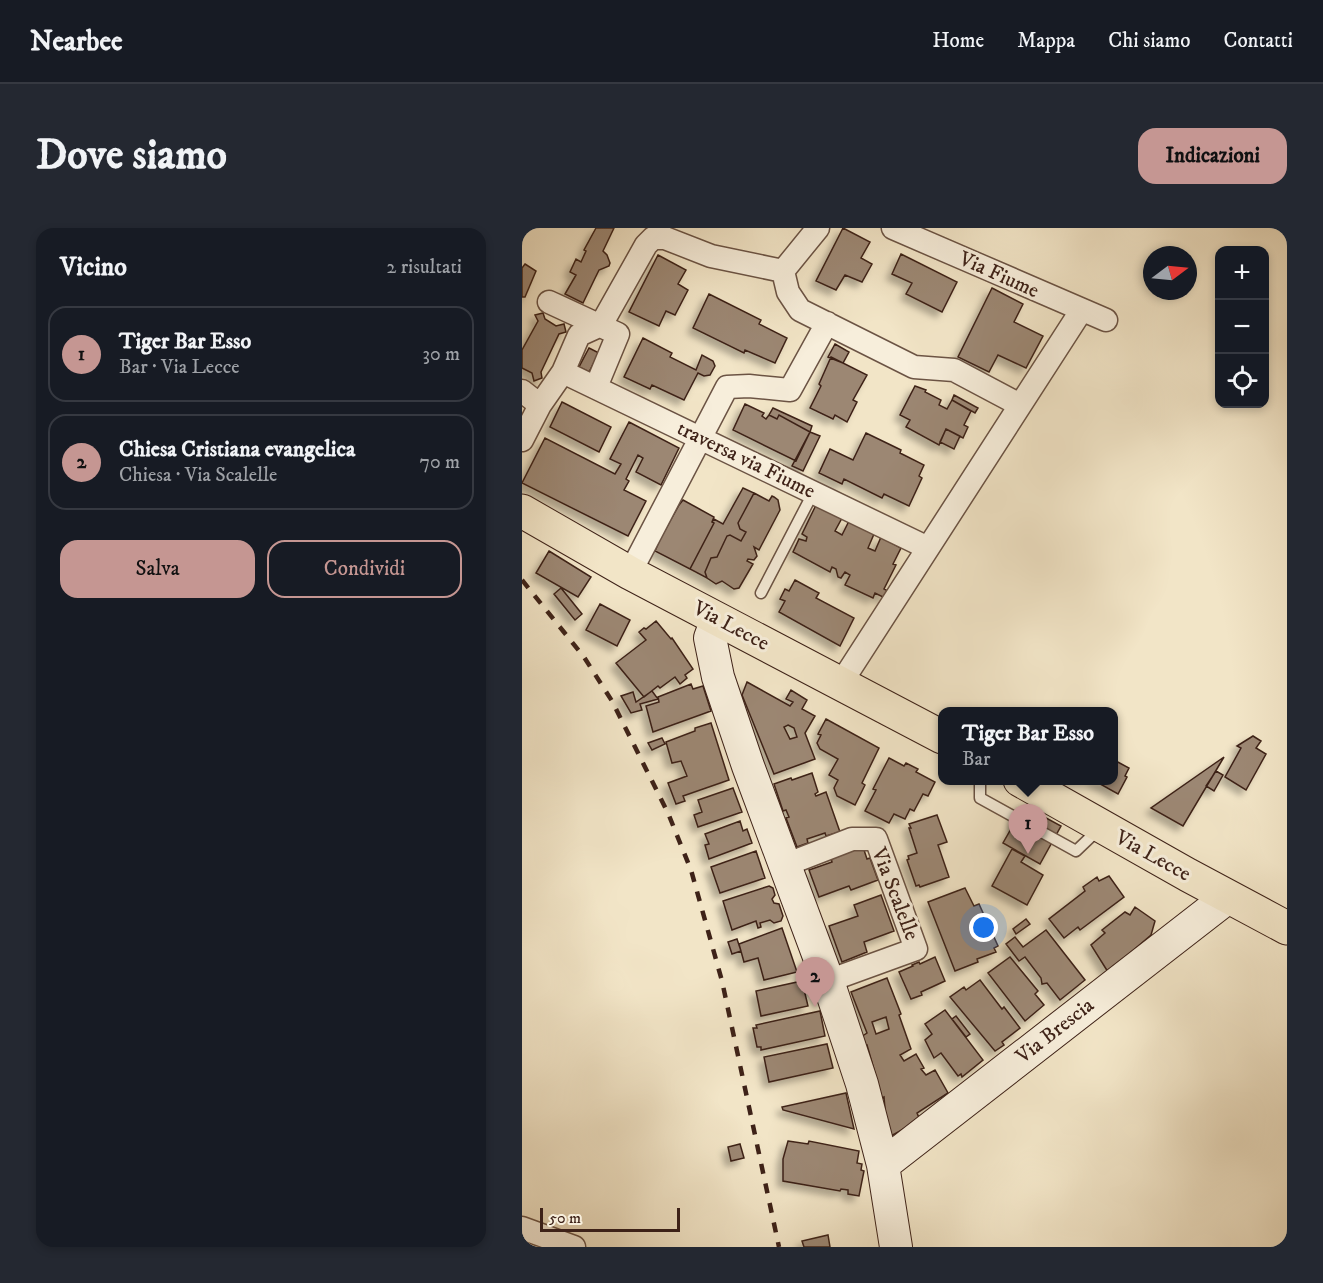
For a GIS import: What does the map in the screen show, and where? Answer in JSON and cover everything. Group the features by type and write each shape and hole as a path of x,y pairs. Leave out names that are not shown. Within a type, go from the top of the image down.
{"main road":[{"name":"Via Lecce","path":"522,511 630,573 938,735"},
{"path":"717,619 710,638 717,677 828,981 862,1084 883,1165 896,1247"},
{"name":"Via Lecce","path":"1029,785 1287,928"},
{"name":"Via Brescia","path":"883,1165 1228,897"}],"street":[{"path":"783,271 818,228"},
{"name":"Via Fiume","path":"893,228 1106,320"},
{"path":"522,440 540,405 564,372 579,335 601,325 645,244 653,238 665,238 711,256 783,271"},
{"path":"783,271 788,292 800,310 914,367 954,370 1020,405"},
{"path":"549,302 618,334 596,387"},
{"path":"841,683 1081,311"},
{"path":"630,573 727,387 749,386 790,390 826,323"},
{"name":"traversa via Fiume","path":"564,372 928,548"},
{"path":"522,391 540,405"},
{"name":"Via Scalelle","path":"785,865 852,839 876,838 916,949 828,981"},
{"path":"522,1228 574,1247"}],"lane":[{"path":"761,593 813,492"},
{"path":"980,785 980,798 1076,851 1101,827"}],"building":[{"path":"596,228 614,228 603,251 610,263 609,266 599,270 583,303 565,294 576,275 570,272 576,259 581,262 586,251 584,250"},
{"path":"843,228 870,242 861,258 872,264 862,282 845,275 836,290 816,281"},
{"path":"901,254 957,282 942,312 906,294 912,283 892,274"},
{"path":"658,255 686,270 678,284 688,290 675,315 666,311 659,326 629,312"},
{"path":"525,264 536,271 525,297 522,297 522,268"},
{"path":"992,288 1023,304 1014,322 1043,336 1026,368 998,355 989,372 958,357"},
{"path":"709,294 761,320 759,324 787,338 775,363 745,350 744,353 693,328"},
{"path":"543,313 545,319 556,326 564,324 566,332 559,334 541,372 542,378 534,381 532,373 522,368 522,350 538,321 535,315"},
{"path":"643,338 672,353 670,357 696,370 702,355 713,361 715,366 710,375 704,376 698,373 684,400 652,385 650,389 624,377"},
{"path":"835,344 849,352 843,363 828,357"},
{"path":"589,348 599,353 589,372 579,367"},
{"path":"831,357 867,375 853,400 857,402 847,422 835,415 833,419 810,408"},
{"path":"915,386 941,400 939,405 947,409 952,400 971,411 964,425 968,427 963,438 946,429 939,445 906,427 910,420 900,415"},
{"path":"954,395 978,408 975,413 952,400"},
{"path":"562,402 611,427 599,452 550,427"},
{"path":"745,404 764,413 762,416 766,419 769,415 777,419 779,415 810,432 796,461 733,430"},
{"path":"773,408 812,426 810,432 779,415 777,419 769,415"},
{"path":"629,422 679,448 661,485 636,472 643,458 638,455 626,479 629,481 624,490 646,501 628,536 522,483 545,438 615,474 621,464 610,459"},
{"path":"946,429 960,436 954,449 940,442"},
{"path":"810,432 820,436 803,471 792,466"},
{"path":"866,433 901,450 900,453 924,465 919,476 922,478 909,506 884,494 882,498 844,479 842,484 819,473 830,449 853,460"},
{"path":"743,488 754,493 738,523 740,529 746,532 741,541 730,535 727,536 717,557 711,558 705,572 707,578 690,569 714,523 712,522 714,519 723,524"},
{"path":"754,493 769,501 772,496 774,497 778,500 780,510 759,550 754,547 757,556 754,560 748,559 747,561 753,564 739,588 734,589 722,581 716,584 707,578 705,572 711,558 717,557 727,536 730,535 741,541 746,532 740,529 738,523"},
{"path":"683,500 714,517 712,522 714,523 690,569 655,551"},
{"path":"816,505 842,518 835,531 842,535 849,521 874,534 868,548 875,551 881,537 901,548 893,564 896,565 884,589 888,591 885,598 875,593 873,598 845,585 850,575 845,572 841,578 838,577 836,569 832,567 830,572 793,552 799,539 806,541 807,537 802,534"},
{"path":"549,551 591,577 578,597 536,573"},
{"path":"795,580 819,593 816,598 854,618 840,646 779,612 785,601 780,599 785,589 789,591"},
{"path":"561,588 582,614 575,620 554,594"},
{"path":"600,604 630,620 617,646 586,630"},
{"path":"656,621 672,638 693,669 685,675 687,678 680,684 675,677 644,697 616,663 646,640 639,632"},
{"path":"747,682 790,706 793,702 786,699 791,690 807,700 802,709 815,716 805,733 815,759 774,774 742,695","holes":["788,725 794,728 797,737 790,739 784,727"]},
{"path":"691,684 693,689 703,686 711,711 653,732 646,706 659,702 658,697"},
{"path":"652,691 658,699 640,704 642,710 631,713 621,696 633,692 636,702"},
{"path":"826,719 879,748 862,783 865,785 855,805 837,796 834,788 838,780 829,775 838,759 820,749 817,743 821,735 818,734"},
{"path":"711,723 729,780 683,796 685,801 676,804 668,783 687,776 681,761 672,763 666,742"},
{"path":"1253,736 1261,741 1256,748 1266,754 1246,790 1225,777 1241,748 1237,746"},
{"path":"662,738 665,744 652,750 648,743"},
{"path":"1224,757 1183,826 1151,808"},
{"path":"889,758 904,766 906,763 918,769 916,772 935,782 928,796 923,794 914,811 910,809 905,819 894,814 889,823 865,811"},
{"path":"1118,762 1129,768 1118,794 1102,785 1118,785"},
{"path":"1216,771 1223,775 1214,791 1206,786"},
{"path":"812,773 818,792 815,794 816,796 826,792 840,832 826,836 825,833 807,839 808,843 797,847 786,818 789,817 786,810 783,811 774,784"},
{"path":"733,788 742,812 698,827 694,815 702,812 698,800"},
{"path":"1024,806 1061,826 1040,864 1003,843"},
{"path":"937,815 947,842 938,845 949,877 920,887 916,886 907,860 908,856 917,853 909,824"},
{"path":"740,821 743,831 747,829 752,843 709,859 705,845 709,844 705,834"},
{"path":"863,847 867,859 870,858 878,880 851,890 849,886 819,897 809,870 832,862 831,858"},
{"path":"1012,849 1025,856 1021,862 1043,875 1027,905 992,886"},
{"path":"756,851 765,878 720,893 711,867"},
{"path":"1109,876 1124,897 1080,930 1078,927 1064,938 1049,919 1085,891 1083,887 1097,877 1099,881"},
{"path":"769,886 773,888 774,903 779,904 783,916 781,921 774,923 770,920 760,923 761,927 758,928 756,921 732,930 723,901"},
{"path":"965,888 974,906 979,904 998,946 994,948 996,952 955,971 928,902"},
{"path":"881,895 894,931 864,942 867,952 842,962 829,926 858,916 854,905"},
{"path":"1135,907 1155,921 1151,935 1108,972 1091,945 1105,933 1102,930 1125,912 1130,915"},
{"path":"1026,919 1030,924 1016,934 1013,929"},
{"path":"782,928 797,972 764,980 758,958 744,962 739,944"},
{"path":"1046,930 1085,980 1060,1000 1047,983 1042,984 1041,978 1025,957 1019,961 1006,944 1015,937 1023,947"},
{"path":"737,939 741,951 732,954 728,942"},
{"path":"935,957 945,981 911,999 899,972"},
{"path":"1010,957 1038,991 1035,994 1044,1005 1025,1021 988,973"},
{"path":"887,978 911,1049 900,1055 904,1061 916,1054 924,1068 921,1069 926,1075 935,1070 948,1093 917,1113 920,1120 891,1136 887,1134 884,1097 882,1098 867,1045 864,1046 861,1037 867,1033 851,992","holes":["886,1017 889,1029 876,1034 872,1022"]},
{"path":"980,980 1020,1028 1002,1042 1004,1045 995,1051 950,997"},
{"path":"802,981 808,1006 761,1016 756,991"},
{"path":"945,1010 983,1060 962,1077 961,1074 958,1076 941,1053 934,1058 925,1040 932,1034 925,1024"},
{"path":"820,1011 825,1036 761,1050 761,1047 757,1047 753,1028 757,1028 756,1025"},
{"path":"956,1016 970,1034 966,1037 952,1019"},
{"path":"827,1044 833,1068 769,1082 764,1057"},
{"path":"846,1093 854,1129 783,1110 782,1107"},
{"path":"788,1141 808,1144 809,1141 859,1151 857,1163 862,1164 861,1170 864,1171 859,1196 848,1194 848,1190 841,1189 840,1191 783,1181 783,1159"},
{"path":"740,1144 744,1158 731,1161 728,1147"},
{"path":"828,1235 830,1247 804,1247 802,1241"}],"railway":[{"path":"522,580 584,657 612,701 668,813 691,870 722,981 779,1247"}],"place":[{"name":"Tiger Bar Esso","path":"1028,854"},
{"name":"Chiesa Cristiana evangelica","path":"815,1007"}]}
